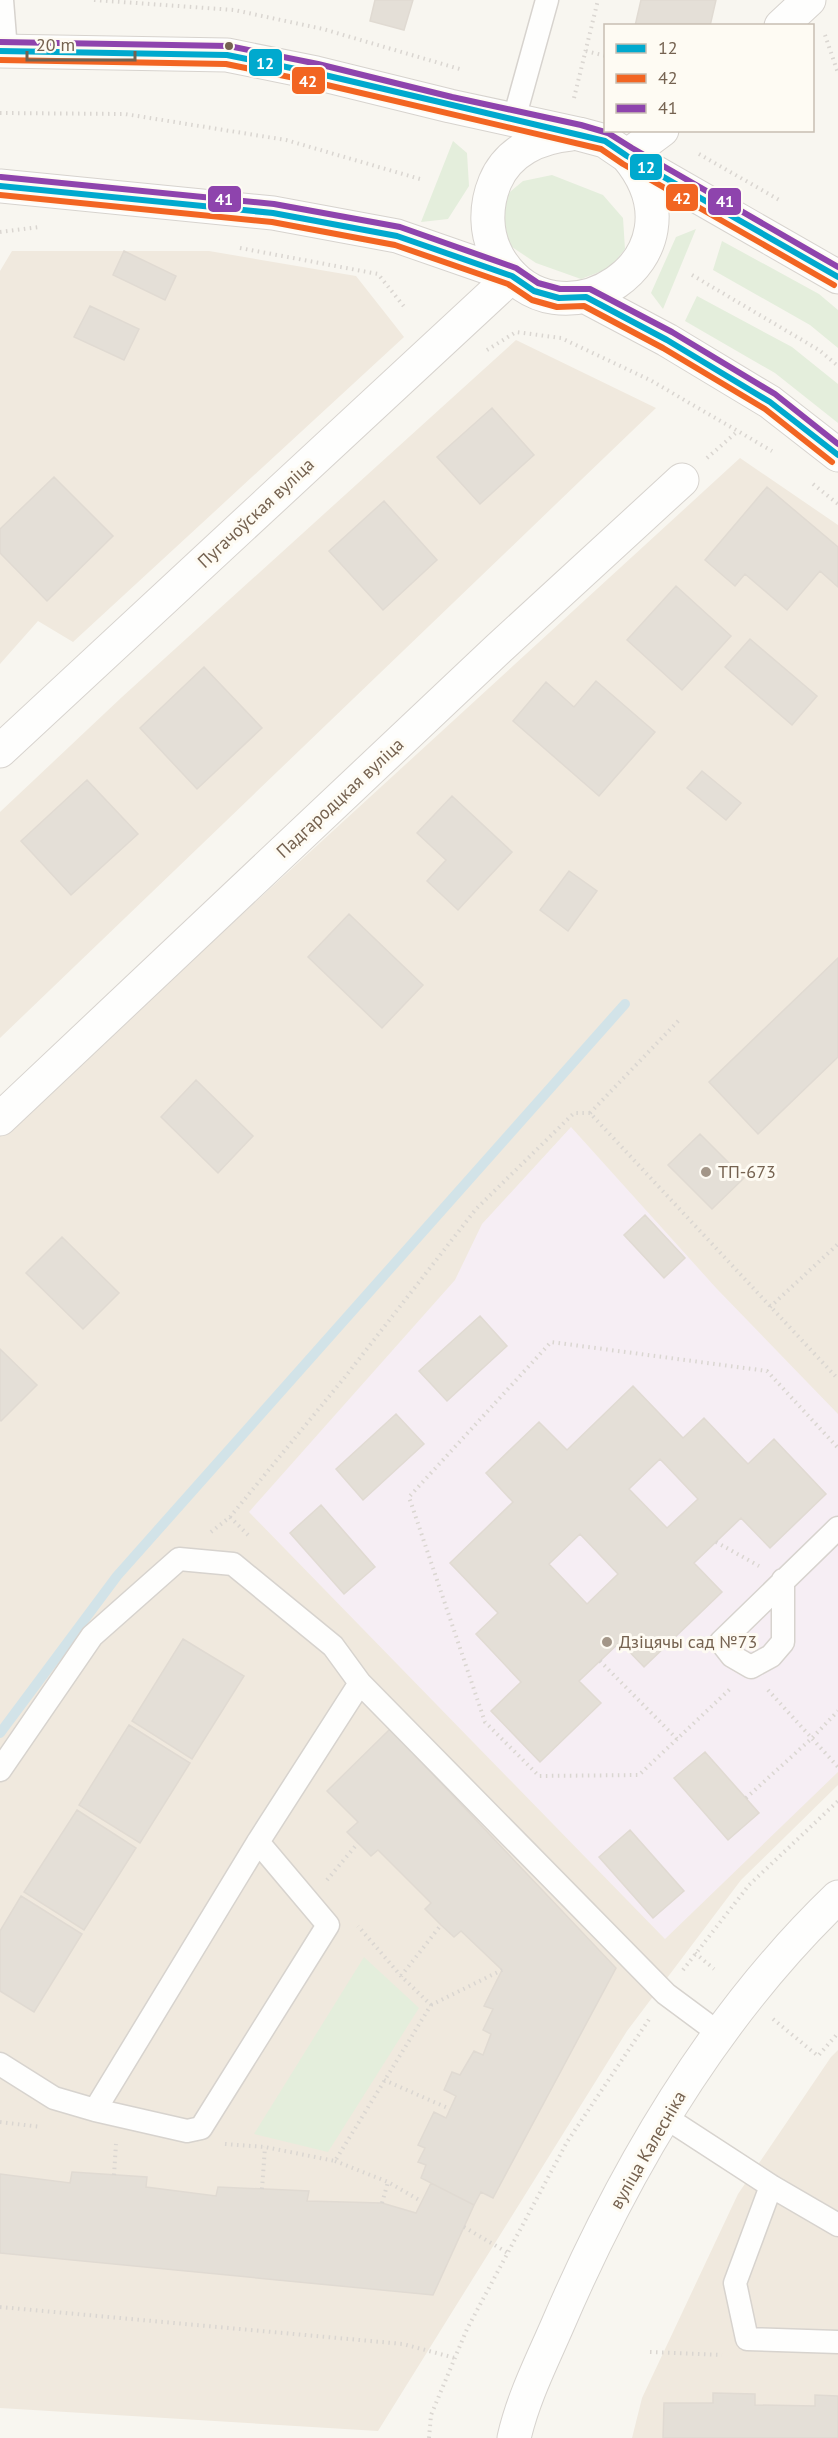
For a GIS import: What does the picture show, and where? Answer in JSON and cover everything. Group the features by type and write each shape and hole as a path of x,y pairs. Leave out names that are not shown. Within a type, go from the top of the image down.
{"street":[{"path":"783,24 809,0"},
{"path":"3,50 227,55 316,73 605,141 627,156 838,277"},
{"path":"627,156 659,132"},
{"path":"512,276 495,251 488,227 488,203 495,181 508,161 527,145 552,136 579,134"},
{"path":"0,186 273,213 397,236 512,276 534,291 559,298 586,297 609,289 628,274 643,255 651,232 652,208 646,184 638,169 627,156"},
{"name":"Пугачоўская вуліца","path":"0,751 512,276"},
{"path":"586,297 667,340 771,402 838,455"},
{"name":"Падгародцкая вуліца","path":"0,1119 498,649 682,480"},
{"name":"вуліца Калесніка","path":"514,2438 520,2413 577,2280 637,2163 720,2034 799,1934 838,1897"}],"lane":[{"path":"2,0 3,50"},
{"path":"514,119 548,0"},
{"path":"783,1580 838,1528"},
{"path":"0,1770 92,1636 178,1559 233,1563 333,1646 360,1683 666,1995 720,2034"},
{"path":"95,2110 258,1842 360,1683"},
{"path":"0,2064 54,2098 187,2131 201,2128 328,1925 258,1842"},
{"path":"665,2117 771,2186 838,2225"},
{"path":"771,2186 735,2283 747,2339 838,2342"}],"path":[{"path":"574,100 598,0"},
{"path":"586,51 604,56"},
{"path":"0,113 125,114 286,140 420,179"},
{"path":"0,232 48,226"},
{"path":"231,246 378,274 406,309"},
{"path":"692,275 819,350 838,366"},
{"path":"480,355 516,332 561,338 650,380 775,453"},
{"path":"811,482 838,504"},
{"path":"178,1559 230,1516 345,1377 476,1209 574,1113 590,1113 681,1018"},
{"path":"590,1113 838,1379"},
{"path":"770,1307 838,1244"},
{"path":"677,1739 639,1775 539,1776 485,1722 409,1497 551,1342 766,1371 838,1448"},
{"path":"762,1684 838,1767"},
{"path":"746,1798 838,1711"},
{"path":"429,2438 431,2415 467,2329 567,2142 695,1953 749,1885 838,1801"},
{"path":"322,1885 358,1843"},
{"path":"351,1918 401,1976 431,2005"},
{"path":"401,1976 441,1925"},
{"path":"695,1953 714,1969"},
{"path":"335,2161 431,2005 502,1970"},
{"path":"773,2019 818,2056 838,2033"},
{"path":"384,2080 450,2109"},
{"path":"0,2122 46,2127"},
{"path":"114,2175 116,2135"},
{"path":"219,2143 265,2147 335,2161 388,2182 422,2201"},
{"path":"262,2189 265,2147"},
{"path":"382,2203 388,2182"},
{"path":"464,2227 508,2253"},
{"path":"0,2307 403,2344 455,2358"}],"shaded area":[{"path":"12,251 209,251 356,276 404,337 73,642 38,621 0,664 0,271"},
{"path":"516,340 656,408 0,1038 0,812 122,697"},
{"path":"740,458 838,525 838,1785 741,1880 627,2031 378,2431 0,2408 0,1136"},
{"name":"Дзіцячы сад №73","path":"571,1127 717,1289 838,1414 838,1772 665,1939 249,1512 455,1280 482,1224"},
{"path":"838,2050 838,2438 632,2438 642,2398 738,2194"}],"green space":[{"path":"453,141 467,153 469,186 448,219 421,222"},
{"path":"552,175 603,195 623,218 625,249 610,268 581,279 536,263 509,245 501,223 505,196 523,181"},
{"path":"696,229 663,309 651,293 676,237"},
{"path":"722,241 819,294 838,310 838,348 810,325 713,270"},
{"path":"697,296 792,347 838,384 838,423 775,373 685,321"},
{"path":"364,1957 419,2008 328,2152 254,2134"}],"building":[{"path":"375,0 413,0 404,30 370,21"},
{"path":"641,0 716,0 710,24 635,24"},
{"path":"124,251 176,276 165,300 113,275"},
{"path":"90,306 139,329 124,360 74,337"},
{"path":"492,408 534,455 480,504 437,457"},
{"path":"54,477 113,536 47,601 0,553 0,529"},
{"path":"767,487 838,547 838,587 820,571 787,610 745,574 735,586 705,560"},
{"path":"384,501 437,560 383,610 329,551"},
{"path":"676,586 731,636 682,690 627,640"},
{"path":"750,639 817,696 792,725 725,667"},
{"path":"204,667 262,728 197,789 140,728"},
{"path":"596,681 655,732 599,796 513,721 546,682 574,707"},
{"path":"702,771 741,803 726,820 687,788"},
{"path":"87,780 138,834 71,895 21,841"},
{"path":"452,796 512,852 458,910 427,881 446,860 417,833"},
{"path":"569,871 597,891 568,931 540,910"},
{"path":"349,914 423,985 382,1028 308,957"},
{"path":"838,958 838,1057 758,1134 709,1082"},
{"path":"196,1080 253,1136 218,1173 161,1117"},
{"name":"ТП-673","path":"700,1134 744,1178 712,1209 668,1165"},
{"path":"645,1215 685,1258 664,1278 624,1235"},
{"path":"62,1237 119,1293 83,1329 26,1273"},
{"path":"480,1316 507,1346 447,1401 419,1371"},
{"path":"0,1349 37,1385 1,1421 0,1420"},
{"path":"633,1386 683,1438 704,1418 748,1464 774,1439 826,1494 770,1548 741,1518 694,1563 722,1592 644,1667 620,1642 579,1681 601,1703 540,1762 491,1711 521,1682 476,1634 498,1613 450,1563 513,1502 486,1473 539,1422 567,1450","holes":["660,1459 698,1499 667,1528 629,1489","580,1534 618,1574 587,1604 549,1564"]},
{"path":"396,1414 424,1444 363,1500 336,1469"},
{"path":"321,1505 375,1567 344,1594 290,1533"},
{"path":"183,1639 244,1676 192,1759 132,1721"},
{"path":"129,1725 190,1763 140,1843 79,1805"},
{"path":"390,1729 616,1968 493,2198 481,2192 474,2205 421,2178 426,2165 418,2162 425,2148 418,2145 434,2112 446,2118 456,2096 444,2090 452,2072 460,2075 474,2051 483,2055 491,2034 483,2030 493,2009 484,2006 502,1970 461,1931 454,1937 425,1909 431,1903 378,1850 371,1856 347,1832 358,1822 327,1791"},
{"path":"705,1752 759,1813 728,1840 674,1778"},
{"path":"77,1810 136,1848 84,1930 24,1892"},
{"path":"630,1830 684,1891 653,1918 599,1857"},
{"path":"21,1896 82,1934 34,2012 0,1991 0,1931"},
{"path":"72,2172 147,2177 146,2187 216,2196 218,2187 309,2191 307,2201 382,2203 416,2213 431,2183 474,2205 433,2295 0,2253 0,2174 70,2183"},
{"path":"713,2393 755,2394 755,2405 815,2406 815,2395 838,2396 838,2438 663,2438 664,2403 713,2403"}],"waterway":[{"path":"0,1733 117,1576 625,1004"}],"transit line":[{"name":"41","path":"0,42 229,46 318,64 604,132"},
{"name":"12","path":"0,51 227,55 316,73 605,141 627,156 838,277"},
{"name":"42","path":"0,60 226,64 314,82 601,149 623,164 834,285"},
{"name":"41","path":"605,132 838,267"},
{"name":"41","path":"1,177 274,204 400,227 516,268 538,283 560,289 590,289 672,332 775,394 838,444"},
{"name":"12","path":"0,186 273,213 397,236 512,276 534,291 559,298 586,297 667,340 770,402 838,455"},
{"name":"42","path":"0,195 272,222 395,245 508,284 532,300 557,307 584,306 663,348 765,409 832,462"}],"place":[{"name":"ТП-673","path":"706,1172"},
{"name":"Дзіцячы сад №73","path":"607,1642"}]}
